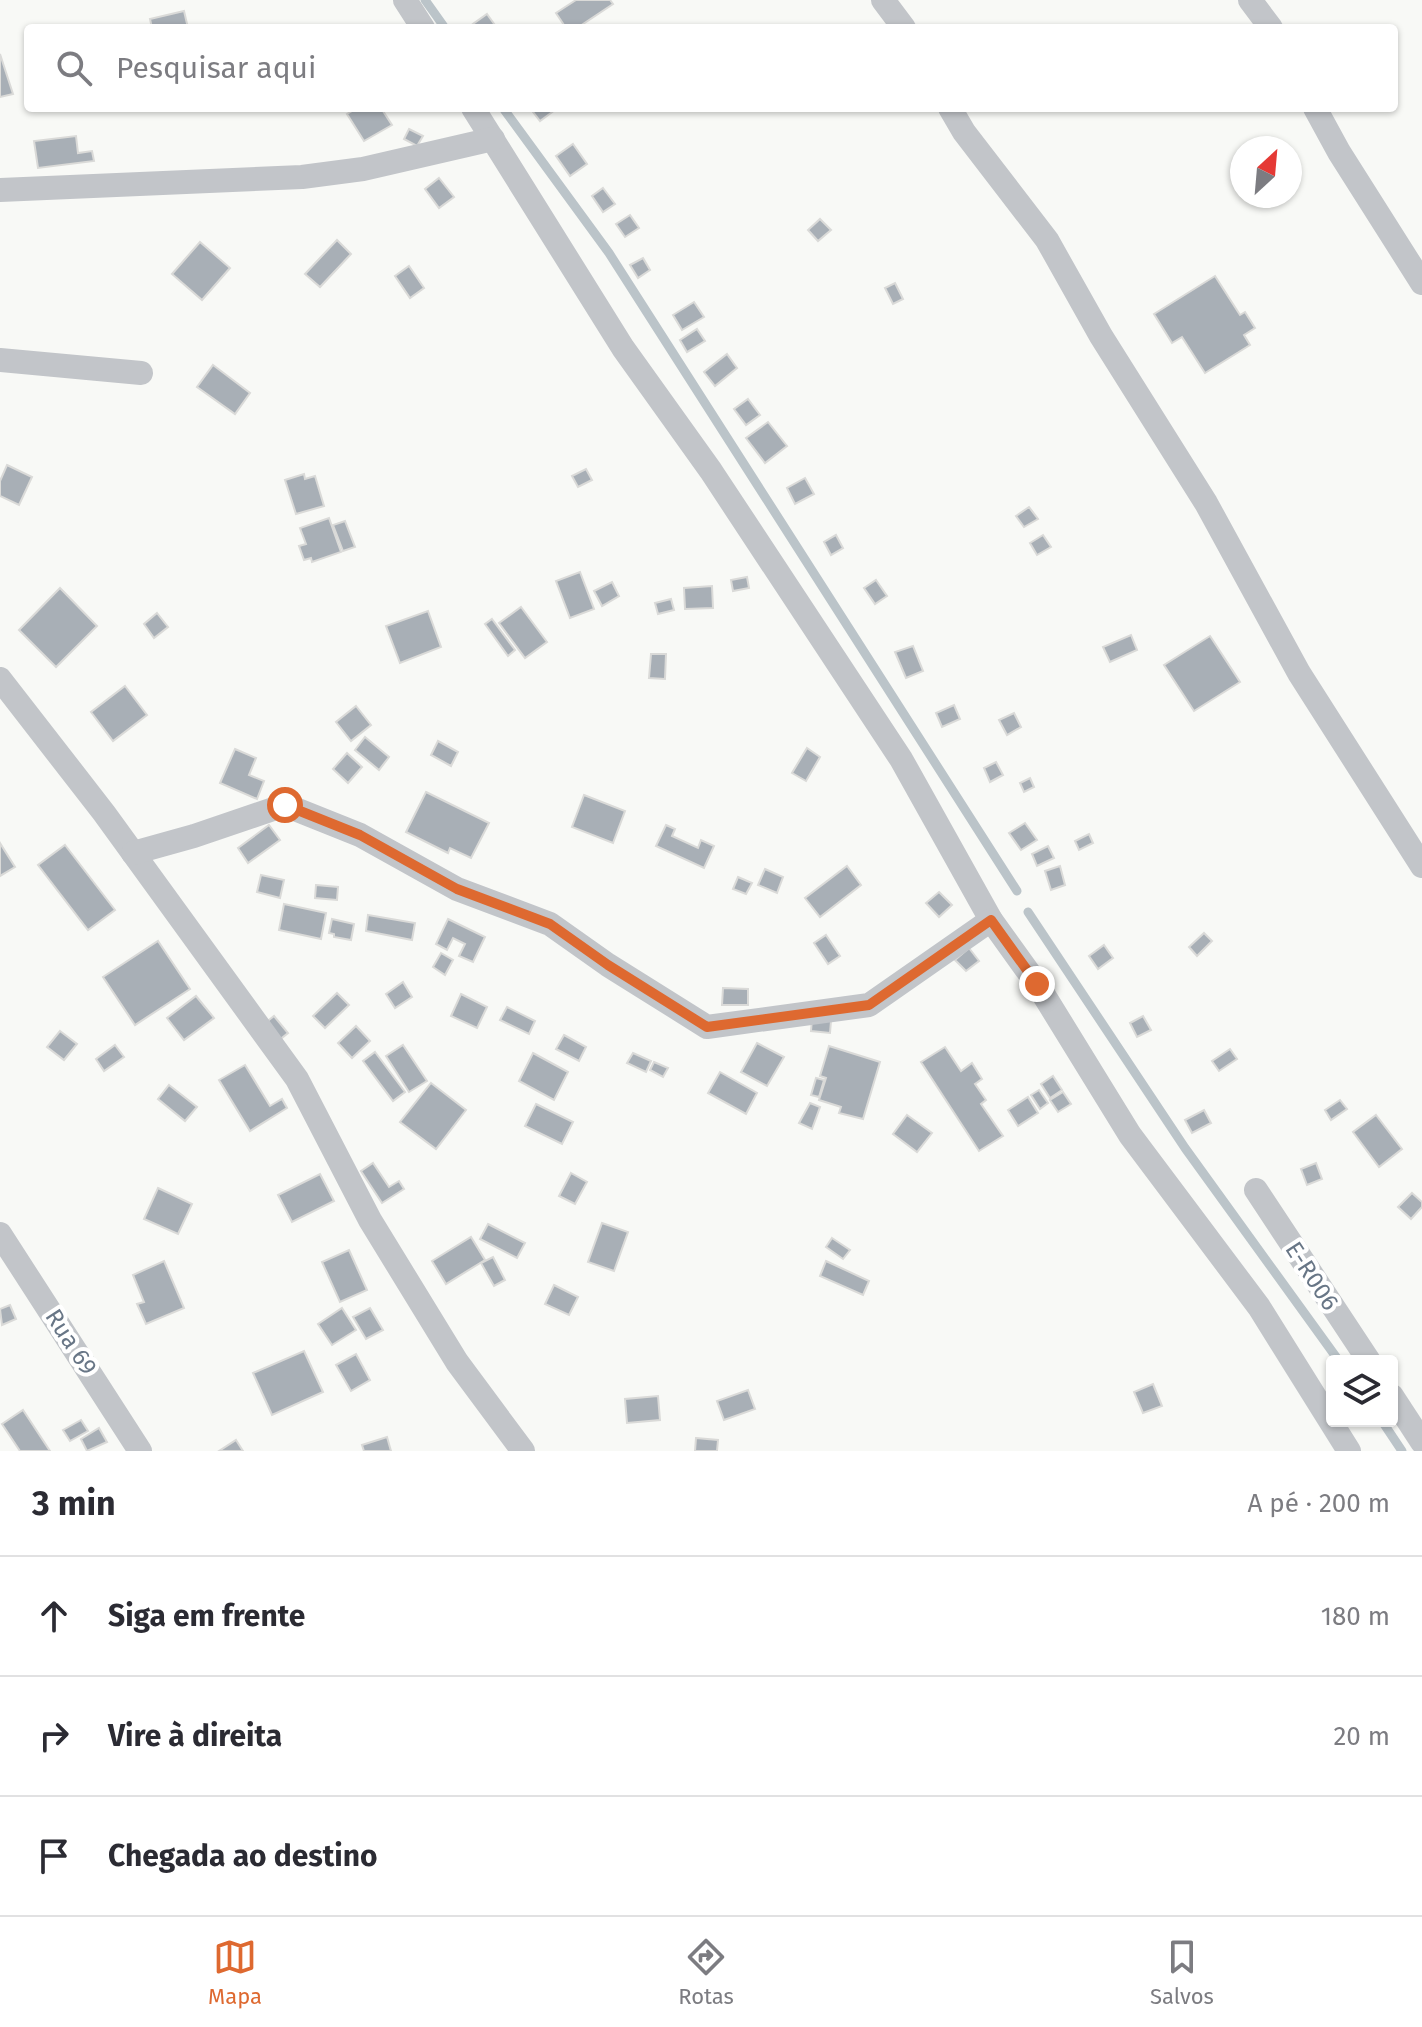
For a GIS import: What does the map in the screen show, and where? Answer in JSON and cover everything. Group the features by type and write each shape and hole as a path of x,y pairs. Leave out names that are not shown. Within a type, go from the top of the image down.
{"street":[{"path":"405,0 420,24"},
{"path":"883,0 901,24"},
{"path":"1250,0 1268,24"},
{"path":"476,112 623,348 719,484 901,759 991,920 1037,984 1130,1135 1259,1307 1349,1451"},
{"path":"952,112 964,132 1047,240 1101,336 1206,503 1299,673 1422,866"},
{"path":"1317,112 1422,283"},
{"path":"0,190 302,177 363,169 493,139"},
{"path":"0,360 141,373"},
{"path":"0,679 133,853 297,1079 370,1220 457,1362 523,1451"},
{"path":"133,853 285,805 360,835 457,889 550,924 608,965 707,1027 869,1005 991,920"},
{"name":"E-R006","path":"1256,1190 1365,1355"},
{"name":"Rua 69","path":"0,1234 140,1451"},
{"path":"1398,1405 1422,1442"}],"building":[{"path":"576,0 610,0 613,4 583,24 563,24 556,13"},
{"path":"184,11 187,24 151,24 150,19"},
{"path":"487,14 494,24 473,24"},
{"path":"0,54 13,94 0,97"},
{"path":"384,112 392,125 364,141 347,114"},
{"path":"533,112 552,112 540,121"},
{"path":"409,129 423,136 417,146 404,139"},
{"path":"76,136 78,153 92,151 94,161 38,168 34,141"},
{"path":"573,144 587,164 570,176 556,156"},
{"path":"439,178 454,197 439,208 425,189"},
{"path":"603,188 615,204 603,212 592,196"},
{"path":"630,215 639,228 625,237 616,224"},
{"path":"820,219 831,230 818,241 808,230"},
{"path":"337,240 351,254 320,287 305,274"},
{"path":"200,242 230,268 202,300 172,274"},
{"path":"643,258 650,270 638,278 630,265"},
{"path":"409,266 424,288 410,298 395,276"},
{"path":"1215,276 1240,315 1245,312 1255,328 1244,335 1250,345 1205,373 1182,337 1172,343 1154,314"},
{"path":"895,283 903,299 893,304 885,288"},
{"path":"694,302 704,317 682,330 673,315"},
{"path":"697,329 705,341 687,352 680,340"},
{"path":"727,354 737,368 715,386 704,372"},
{"path":"213,365 250,393 235,414 197,387"},
{"path":"748,399 760,415 746,425 734,409"},
{"path":"768,422 787,446 765,463 746,438"},
{"path":"7,465 32,477 19,505 0,496 0,481"},
{"path":"586,469 592,480 578,487 572,476"},
{"path":"304,474 305,479 315,476 324,506 296,514 285,480"},
{"path":"805,478 814,494 795,504 787,488"},
{"path":"1029,507 1038,519 1024,527 1016,516"},
{"path":"329,518 341,552 312,562 311,558 304,560 299,546 306,544 300,528"},
{"path":"345,521 355,547 343,551 333,525"},
{"path":"836,535 843,548 831,555 824,542"},
{"path":"1043,535 1051,547 1037,555 1030,543"},
{"path":"580,572 594,609 570,618 556,581"},
{"path":"747,577 749,588 733,591 731,580"},
{"path":"876,580 887,596 875,604 864,588"},
{"path":"612,582 619,596 602,606 594,591"},
{"path":"712,586 713,608 685,609 684,588"},
{"path":"60,588 97,626 56,667 19,630"},
{"path":"671,599 674,610 658,614 655,603"},
{"path":"521,607 547,642 525,658 499,623"},
{"path":"428,611 441,647 400,663 386,626"},
{"path":"157,613 168,627 154,638 144,624"},
{"path":"492,619 515,650 508,656 485,624"},
{"path":"1131,635 1137,650 1110,662 1103,647"},
{"path":"1210,636 1240,682 1194,711 1164,665"},
{"path":"913,646 923,671 906,678 895,652"},
{"path":"651,654 666,654 665,679 649,678"},
{"path":"125,686 147,715 113,741 91,712"},
{"path":"954,705 960,719 942,727 936,713"},
{"path":"356,706 371,725 351,741 336,722"},
{"path":"1014,713 1021,727 1007,735 999,720"},
{"path":"365,737 389,757 379,770 355,750"},
{"path":"438,741 458,752 451,766 431,755"},
{"path":"807,748 820,757 806,781 792,773"},
{"path":"235,749 256,758 249,775 264,781 257,799 220,783"},
{"path":"347,753 362,767 348,783 333,769"},
{"path":"996,762 1003,775 990,782 984,768"},
{"path":"1030,778 1034,787 1024,792 1020,783"},
{"path":"426,792 489,823 471,858 450,848 448,853 406,832"},
{"path":"584,795 625,811 613,843 572,827"},
{"path":"1025,823 1037,840 1021,850 1009,833"},
{"path":"269,825 280,840 248,863 238,848"},
{"path":"666,825 675,829 672,836 698,848 701,840 714,846 704,868 656,846"},
{"path":"1089,834 1093,843 1079,850 1075,841"},
{"path":"0,843 15,867 0,876"},
{"path":"65,845 115,910 88,930 38,865"},
{"path":"1048,846 1054,858 1037,866 1032,854"},
{"path":"847,866 861,885 820,917 805,898"},
{"path":"1060,866 1065,885 1051,890 1045,871"},
{"path":"765,869 783,877 777,893 758,885"},
{"path":"261,875 284,880 280,898 257,892"},
{"path":"738,877 752,883 746,894 733,889"},
{"path":"316,885 338,887 337,900 315,898"},
{"path":"939,892 952,905 939,917 926,903"},
{"path":"284,904 326,913 321,939 279,930"},
{"path":"368,915 415,923 412,940 366,931"},
{"path":"332,919 354,924 351,940 329,933"},
{"path":"448,919 485,937 473,962 459,956 465,944 453,938 447,950 436,944"},
{"path":"1204,933 1212,941 1197,956 1189,947"},
{"path":"826,935 840,956 828,964 814,943"},
{"path":"158,941 190,989 135,1025 103,977"},
{"path":"1104,945 1113,958 1098,969 1089,956"},
{"path":"969,948 979,961 966,971 955,960"},
{"path":"441,953 453,960 445,975 433,967"},
{"path":"403,982 412,997 395,1008 386,994"},
{"path":"723,988 748,989 748,1005 722,1005"},
{"path":"337,993 349,1005 325,1028 313,1016"},
{"path":"461,994 487,1007 477,1028 451,1016"},
{"path":"196,996 214,1018 184,1040 167,1018"},
{"path":"507,1007 535,1021 529,1034 500,1020"},
{"path":"274,1016 288,1033 278,1041 264,1024"},
{"path":"1143,1016 1151,1030 1137,1037 1130,1023"},
{"path":"812,1019 831,1021 830,1033 811,1031"},
{"path":"356,1026 370,1041 352,1058 338,1043"},
{"path":"60,1031 77,1044 64,1060 47,1047"},
{"path":"564,1035 586,1047 579,1061 556,1049"},
{"path":"757,1043 784,1057 767,1086 741,1072"},
{"path":"115,1045 124,1057 104,1071 96,1059"},
{"path":"403,1045 427,1081 409,1092 386,1056"},
{"path":"829,1046 880,1062 863,1119 839,1113 841,1107 819,1100 826,1078 820,1076"},
{"path":"945,1047 961,1071 972,1063 982,1079 975,1084 986,1100 981,1104 1003,1136 979,1151 921,1062"},
{"path":"1230,1049 1237,1059 1219,1071 1212,1061"},
{"path":"375,1052 405,1092 393,1101 363,1061"},
{"path":"533,1053 568,1072 554,1100 519,1081"},
{"path":"633,1053 651,1061 646,1072 627,1063"},
{"path":"654,1062 668,1068 663,1077 650,1070"},
{"path":"245,1065 270,1106 282,1099 287,1108 250,1131 219,1080"},
{"path":"720,1072 757,1093 746,1114 708,1093"},
{"path":"1053,1076 1062,1090 1050,1098 1041,1084"},
{"path":"816,1078 824,1080 819,1097 811,1095"},
{"path":"431,1083 466,1110 436,1149 400,1122"},
{"path":"169,1085 197,1107 185,1121 158,1099"},
{"path":"1039,1090 1048,1103 1040,1109 1031,1095"},
{"path":"1063,1092 1071,1104 1058,1112 1050,1100"},
{"path":"1028,1097 1038,1113 1018,1126 1008,1110"},
{"path":"1340,1100 1347,1109 1331,1120 1325,1110"},
{"path":"810,1103 820,1107 812,1129 799,1123"},
{"path":"536,1104 573,1122 562,1144 525,1126"},
{"path":"1204,1110 1211,1123 1192,1133 1185,1120"},
{"path":"907,1115 932,1133 917,1152 893,1134"},
{"path":"1376,1115 1402,1149 1379,1167 1353,1132"},
{"path":"373,1163 389,1187 399,1181 404,1189 382,1203 361,1171"},
{"path":"1316,1163 1322,1179 1307,1185 1301,1169"},
{"path":"571,1173 587,1182 575,1204 559,1196"},
{"path":"320,1174 334,1201 292,1222 278,1195"},
{"path":"158,1188 192,1204 178,1234 144,1219"},
{"path":"1412,1193 1422,1202 1422,1207 1411,1219 1398,1207"},
{"path":"602,1223 628,1232 614,1271 588,1262"},
{"path":"488,1224 525,1243 517,1258 480,1239"},
{"path":"471,1237 485,1260 446,1284 432,1261"},
{"path":"832,1238 850,1250 843,1259 826,1247"},
{"path":"349,1250 367,1290 340,1302 322,1262"},
{"path":"493,1257 505,1280 494,1286 481,1263"},
{"path":"164,1261 184,1308 146,1324 137,1304 144,1302 133,1275"},
{"path":"826,1261 869,1281 863,1295 820,1276"},
{"path":"554,1285 578,1297 569,1315 545,1304"},
{"path":"10,1305 16,1319 2,1325 0,1309"},
{"path":"342,1308 356,1330 332,1345 318,1324"},
{"path":"370,1308 383,1330 366,1339 353,1317"},
{"path":"304,1351 323,1392 272,1415 253,1373"},
{"path":"356,1354 370,1380 351,1391 336,1365"},
{"path":"1153,1384 1162,1406 1143,1413 1134,1392"},
{"path":"748,1390 755,1409 724,1420 717,1401"},
{"path":"658,1396 660,1420 627,1423 625,1399"},
{"path":"23,1410 50,1451 20,1451 2,1424"},
{"path":"81,1420 88,1431 70,1441 63,1430"},
{"path":"99,1428 107,1442 87,1451 81,1439"},
{"path":"387,1437 391,1451 364,1451 362,1445"},
{"path":"696,1438 718,1440 717,1451 695,1451"},
{"path":"236,1440 243,1451 219,1451"}],"waterway":[{"path":"425,0 442,24"},
{"path":"506,112 609,253 1017,891"},
{"path":"1028,912 1185,1148 1335,1355"},
{"path":"1386,1427 1402,1451"}],"route":[{"path":"285,805 360,835 457,889 550,924 608,965 707,1027 869,1005 991,920 1037,984"}]}
